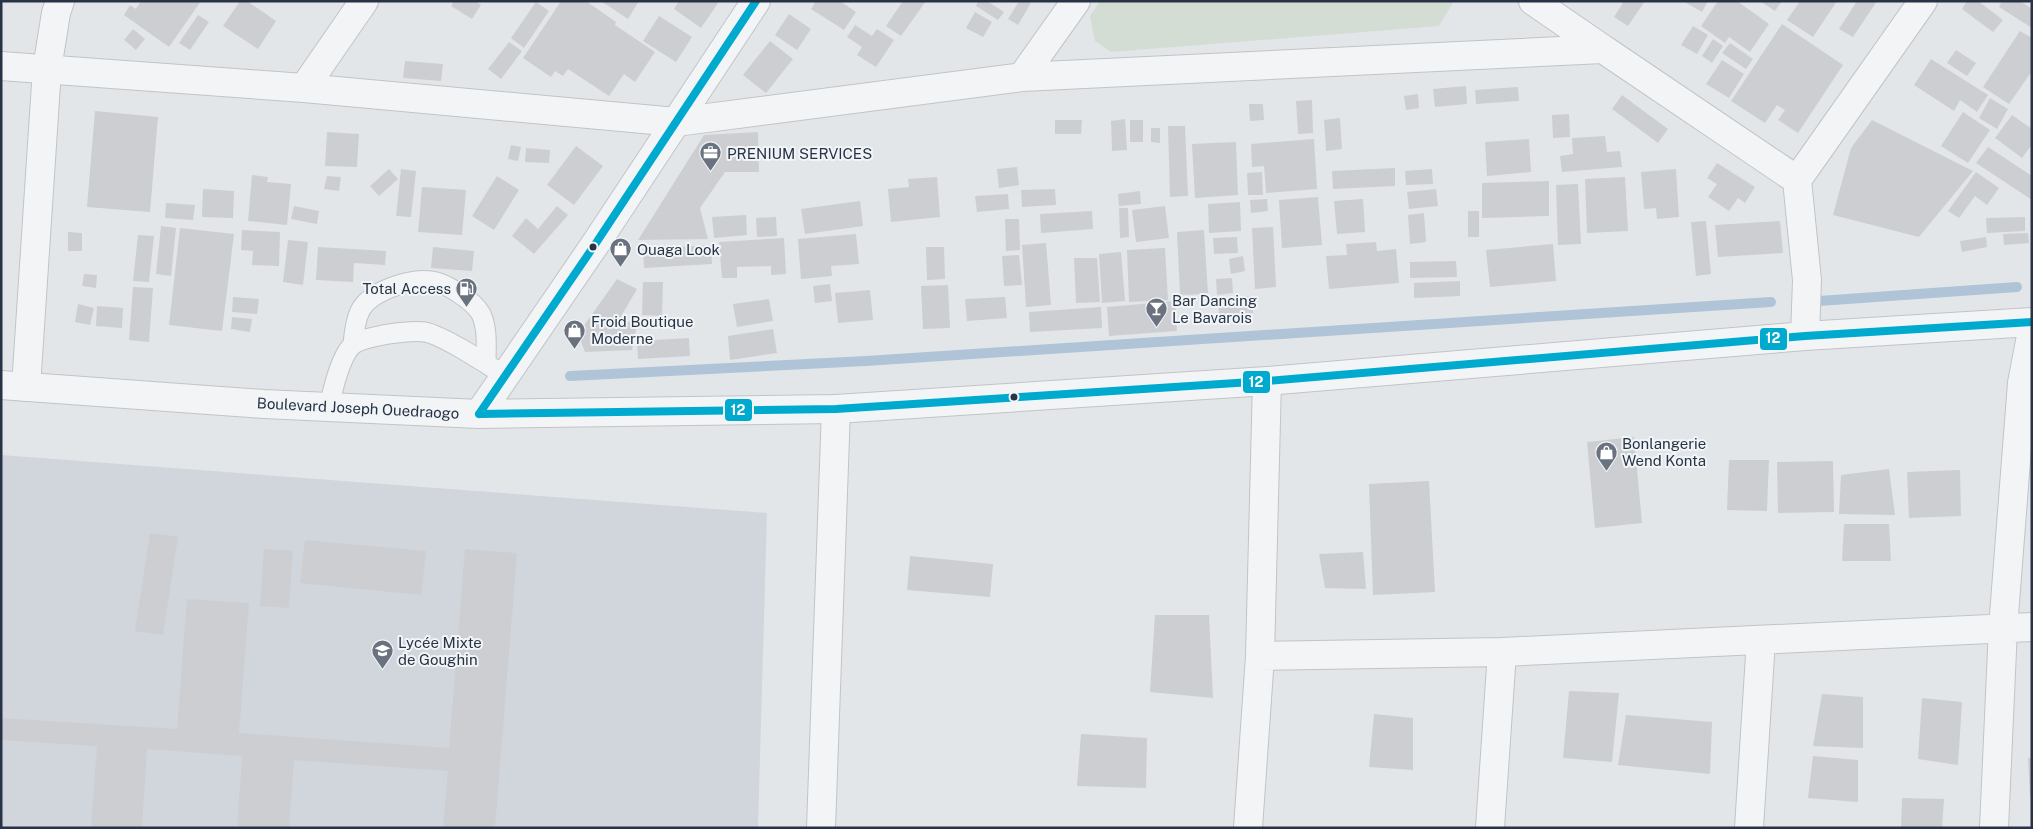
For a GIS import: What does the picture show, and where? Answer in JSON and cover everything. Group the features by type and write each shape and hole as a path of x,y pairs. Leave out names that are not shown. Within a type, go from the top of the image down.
{"street":[{"path":"14,386 47,69 56,13 60,1"},
{"path":"304,88 364,1"},
{"path":"479,414 496,370 596,243 756,1"},
{"path":"1022,76 1076,1"},
{"path":"1532,1 1797,180"},
{"path":"1805,336 1807,280 1797,180 1923,1"},
{"path":"1,66 304,88 676,122 1022,76 1603,49"},
{"name":"Boulevard Joseph Ouedraogo","path":"14,386 329,408 479,414 836,410 1267,381 1805,336 2032,322"},
{"path":"1994,828 2003,628 2022,383 2032,331"},
{"path":"1248,828 1260,656 1267,381"},
{"path":"821,828 836,410"},
{"path":"1260,656 1502,652 2032,627"},
{"path":"1749,828 1761,640"},
{"path":"1490,828 1502,652"}],"lane":[{"path":"329,408 333,385 342,363 353,344 360,310 369,298 398,284 432,280 470,300 480,314 496,370"},
{"path":"353,344 396,333 426,332 445,340 496,370"}],"shaded area":[{"path":"1100,1 1454,1 1439,26 1111,52 1095,41 1090,16"},
{"name":"Lycée Mixte de Goughin","path":"1,455 767,513 758,828 1,828"}],"building":[{"path":"141,1 201,1 169,47 124,15 130,5 136,9"},
{"path":"240,1 247,1 276,21 258,49 223,26"},
{"path":"454,1 475,1 481,5 472,19 451,6"},
{"path":"561,1 586,1 616,22 615,25 655,52 635,82 624,74 609,96 568,69 563,76 555,71 551,77 523,58"},
{"path":"601,1 639,1 628,19"},
{"path":"679,1 715,1 718,3 701,28 674,9"},
{"path":"816,1 840,1 856,12 844,30 811,9"},
{"path":"903,1 926,1 901,36 886,26"},
{"path":"978,1 987,1 1004,12 998,20 976,6"},
{"path":"1019,1 1031,3 1018,25 1008,19"},
{"path":"1624,1 1645,1 1628,26 1614,17"},
{"path":"1683,1 1708,1 1702,12"},
{"path":"1718,1 1737,1 1769,24 1750,52 1729,37 1725,43 1701,26"},
{"path":"1760,1 1782,1 1775,11"},
{"path":"1800,1 1837,1 1813,37 1787,20"},
{"path":"1857,1 1877,1 1853,37 1839,29"},
{"path":"1967,1 1978,1 2003,20 1993,32 1962,9"},
{"path":"2002,1 2020,1 2032,9 2032,28 1999,7"},
{"path":"536,2 549,11 524,48 511,38"},
{"path":"975,12 992,22 983,37 966,28"},
{"path":"789,14 811,29 797,50 775,35"},
{"path":"198,15 209,22 190,50 179,43"},
{"path":"659,16 692,37 676,62 643,41"},
{"path":"1782,24 1843,65 1798,133 1778,120 1785,110 1777,105 1765,123 1731,101"},
{"path":"855,25 872,36 877,29 894,40 876,67 857,55 862,47 847,37"},
{"path":"1693,26 1708,35 1697,54 1681,45"},
{"path":"133,29 145,39 136,50 124,40"},
{"path":"2020,31 2032,38 2032,71 2009,104 1983,87"},
{"path":"1713,39 1723,46 1712,63 1702,56"},
{"path":"770,41 793,59 766,93 743,75"},
{"path":"509,42 522,51 501,79 488,69"},
{"path":"1730,43 1753,59 1746,69 1722,53"},
{"path":"1956,50 1976,63 1967,76 1947,63"},
{"path":"1931,59 1988,95 1977,112 1960,100 1954,111 1914,85"},
{"path":"1722,60 1744,74 1729,98 1706,84"},
{"path":"405,61 443,64 441,81 403,78"},
{"path":"1466,86 1467,104 1435,107 1433,89"},
{"path":"1518,87 1519,101 1476,104 1475,90"},
{"path":"1418,94 1419,108 1406,110 1404,96"},
{"path":"1622,95 1668,129 1658,143 1612,109"},
{"path":"1990,98 2008,109 1997,129 1979,118"},
{"path":"1312,100 1313,133 1298,134 1296,101"},
{"path":"1249,104 1263,104 1264,120 1250,121"},
{"path":"95,111 158,117 150,212 87,207"},
{"path":"1963,112 1990,130 1968,163 1941,146"},
{"path":"1569,114 1570,137 1553,138 1552,115"},
{"path":"2012,115 2032,129 2032,148 2030,147 2022,158 1995,138"},
{"path":"1340,118 1342,149 1326,151 1324,120"},
{"path":"1125,119 1127,150 1112,151 1111,121"},
{"path":"1055,120 1082,120 1081,134 1055,134"},
{"path":"1130,120 1143,120 1143,142 1130,142"},
{"path":"1872,120 1973,171 1919,237 1833,215 1851,148"},
{"path":"1168,126 1185,126 1188,196 1170,197"},
{"path":"1151,128 1160,128 1160,143 1151,142"},
{"path":"327,132 359,134 357,167 325,166"},
{"path":"758,132 759,172 725,172 700,208 708,239 638,240 704,135"},
{"path":"1605,136 1607,152 1620,151 1622,167 1562,172 1560,156 1573,154 1572,138"},
{"path":"1314,139 1317,189 1266,193 1264,166 1252,167 1251,144"},
{"path":"1529,139 1531,172 1487,176 1485,142"},
{"path":"1236,142 1238,195 1195,198 1192,144"},
{"path":"511,145 521,147 518,161 508,159"},
{"path":"576,146 603,166 574,205 547,185"},
{"path":"1988,147 2032,176 2032,200 1976,163"},
{"path":"526,148 550,150 549,163 525,162"},
{"path":"1717,163 1755,187 1745,203 1738,198 1729,211 1708,197 1717,184 1707,178"},
{"path":"1017,167 1019,185 999,188 997,169"},
{"path":"1395,168 1395,186 1333,189 1332,171"},
{"path":"389,169 398,179 379,196 370,186"},
{"path":"401,169 416,171 411,217 396,216"},
{"path":"1432,169 1433,184 1406,185 1405,171"},
{"path":"1676,169 1679,217 1657,219 1656,208 1644,209 1641,172"},
{"path":"1262,172 1263,195 1248,195 1247,173"},
{"path":"1976,172 1999,188 1987,205 1975,196 1959,218 1948,211"},
{"path":"252,175 268,177 267,182 291,184 287,225 248,221"},
{"path":"327,176 341,177 339,191 324,189"},
{"path":"497,176 519,190 494,230 472,216"},
{"path":"937,177 940,217 891,222 888,189 909,187 908,179"},
{"path":"1625,177 1628,231 1587,233 1585,179"},
{"path":"1549,181 1549,216 1482,218 1482,183"},
{"path":"1578,184 1581,244 1558,245 1556,185"},
{"path":"422,187 466,190 462,235 418,232"},
{"path":"203,189 234,191 233,218 202,217"},
{"path":"1055,189 1056,205 1022,207 1021,190"},
{"path":"1436,189 1438,206 1409,209 1407,192"},
{"path":"1140,191 1141,204 1119,206 1118,194"},
{"path":"1008,194 1009,209 977,212 975,196"},
{"path":"1318,197 1322,245 1282,248 1279,200"},
{"path":"1267,199 1268,211 1251,213 1250,200"},
{"path":"1363,199 1365,232 1337,234 1334,201"},
{"path":"860,201 863,226 805,234 801,209"},
{"path":"1240,202 1241,231 1209,233 1208,204"},
{"path":"166,203 195,205 193,220 165,218"},
{"path":"294,206 319,211 317,224 291,219"},
{"path":"557,206 568,215 534,254 512,236 526,218 538,229"},
{"path":"1165,206 1169,238 1136,242 1132,210"},
{"path":"1119,208 1128,208 1129,237 1120,238"},
{"path":"1092,211 1093,229 1041,233 1040,214"},
{"path":"1468,211 1479,211 1479,237 1468,237"},
{"path":"1424,213 1426,242 1410,244 1408,215"},
{"path":"746,215 747,235 714,238 712,217"},
{"path":"776,217 777,236 757,237 756,218"},
{"path":"2025,217 2025,231 1987,233 1986,218"},
{"path":"1005,219 1019,219 1020,250 1006,251"},
{"path":"1706,221 1711,274 1696,276 1691,222"},
{"path":"1780,221 1783,253 1718,257 1715,225"},
{"path":"161,226 176,228 171,276 156,274"},
{"path":"1273,227 1276,287 1255,289 1252,228"},
{"path":"180,228 234,234 222,331 169,325"},
{"path":"242,230 280,232 279,266 252,265 253,251 241,250"},
{"path":"1204,230 1208,294 1180,295 1177,232"},
{"path":"68,232 82,233 82,251 68,251"},
{"path":"2028,233 2029,243 2004,245 2003,234"},
{"path":"856,234 859,264 831,266 832,276 801,279 798,239"},
{"path":"138,235 154,236 149,282 133,281"},
{"path":"1237,237 1238,253 1214,254 1213,238"},
{"path":"1986,237 1987,247 1962,252 1960,241"},
{"path":"784,238 786,274 771,275 771,266 737,267 737,278 722,278 719,242"},
{"path":"288,240 308,242 303,285 283,282"},
{"path":"1376,242 1377,251 1396,249 1399,283 1329,289 1326,256 1347,255 1346,244"},
{"path":"1046,243 1051,305 1026,307 1022,245"},
{"path":"1553,244 1556,281 1490,287 1486,250"},
{"path":"711,245 712,264 644,268 643,249"},
{"path":"318,247 386,251 385,265 354,263 353,282 316,280"},
{"path":"433,247 474,251 472,271 431,268"},
{"path":"926,247 944,247 945,279 927,280"},
{"path":"1165,248 1168,300 1129,302 1127,250"},
{"path":"1121,252 1125,301 1102,303 1099,254"},
{"path":"1019,255 1022,285 1004,286 1002,256"},
{"path":"1243,256 1245,271 1231,274 1229,259"},
{"path":"1074,258 1097,258 1100,302 1076,303"},
{"path":"1456,261 1457,277 1410,278 1410,262"},
{"path":"84,274 97,275 96,288 82,286"},
{"path":"1232,278 1233,293 1217,295 1216,279"},
{"path":"617,279 637,289 620,318 637,325 632,350 585,352 578,334"},
{"path":"1460,281 1460,296 1414,298 1414,283"},
{"path":"643,282 663,282 662,316 642,315"},
{"path":"830,284 832,301 815,303 813,286"},
{"path":"948,285 950,328 923,329 921,286"},
{"path":"133,287 153,288 149,342 129,340"},
{"path":"870,290 873,320 838,323 835,293"},
{"path":"1252,296 1253,313 1219,315 1218,299"},
{"path":"233,297 259,299 257,314 232,312"},
{"path":"1005,297 1007,318 967,321 965,299"},
{"path":"769,299 773,321 737,327 733,304"},
{"path":"1175,301 1177,331 1109,336 1107,307"},
{"path":"78,304 94,308 90,325 75,322"},
{"path":"97,306 123,308 122,328 96,326"},
{"path":"1101,307 1102,328 1030,332 1029,312"},
{"path":"232,317 252,319 250,332 231,329"},
{"path":"773,329 777,353 730,360 728,336"},
{"path":"689,338 690,356 638,359 637,341"},
{"path":"1634,437 1642,523 1595,528 1587,442"},
{"path":"1729,460 1769,460 1767,511 1727,510"},
{"path":"1833,461 1834,512 1778,513 1777,462"},
{"path":"1889,469 1895,515 1839,514 1841,475"},
{"path":"1960,470 1961,516 1909,518 1907,472"},
{"path":"1429,481 1435,592 1373,595 1369,484"},
{"path":"1844,524 1889,524 1891,561 1842,561"},
{"path":"150,533 178,537 163,635 135,631"},
{"path":"305,540 426,551 421,595 300,583"},
{"path":"264,549 293,551 289,608 260,606"},
{"path":"465,549 517,553 495,828 443,828 448,771 294,760 289,828 237,828 242,756 147,749 142,828 91,828 97,746 1,740 1,718 177,729 187,599 249,603 239,733 449,748"},
{"path":"1363,552 1366,589 1325,588 1319,554"},
{"path":"910,556 993,564 990,597 907,590"},
{"path":"1155,615 1209,615 1213,698 1150,692"},
{"path":"1569,691 1619,693 1612,762 1563,758"},
{"path":"1822,694 1863,697 1863,748 1813,746"},
{"path":"1922,698 1962,702 1958,765 1918,759"},
{"path":"1374,714 1413,718 1413,770 1369,767"},
{"path":"1626,715 1712,722 1710,774 1618,765"},
{"path":"1081,734 1147,738 1146,788 1077,786"},
{"path":"1813,756 1858,760 1858,802 1808,798"},
{"path":"2028,758 2032,758 2032,797 2030,797"},
{"path":"1902,798 1944,799 1942,828 1901,828"}],"waterway":[{"path":"1819,301 2017,287"},
{"path":"570,376 866,361 1771,302"}],"transit line":[{"name":"12","path":"479,414 596,243 756,1"},
{"name":"12","path":"479,414 836,409 1267,381 1805,336 2032,322"}],"place":[{"name":"PRENIUM SERVICES","path":"711,172"},
{"name":"Ouaga Look","path":"621,268"},
{"name":"Total Access","path":"467,307"},
{"name":"Bar Dancing Le Bavarois","path":"1156,328"},
{"name":"Froid Boutique Moderne","path":"575,349"},
{"name":"Bonlangerie Wend Konta","path":"1606,471"},
{"name":"Lycée Mixte de Goughin","path":"382,670"}]}
